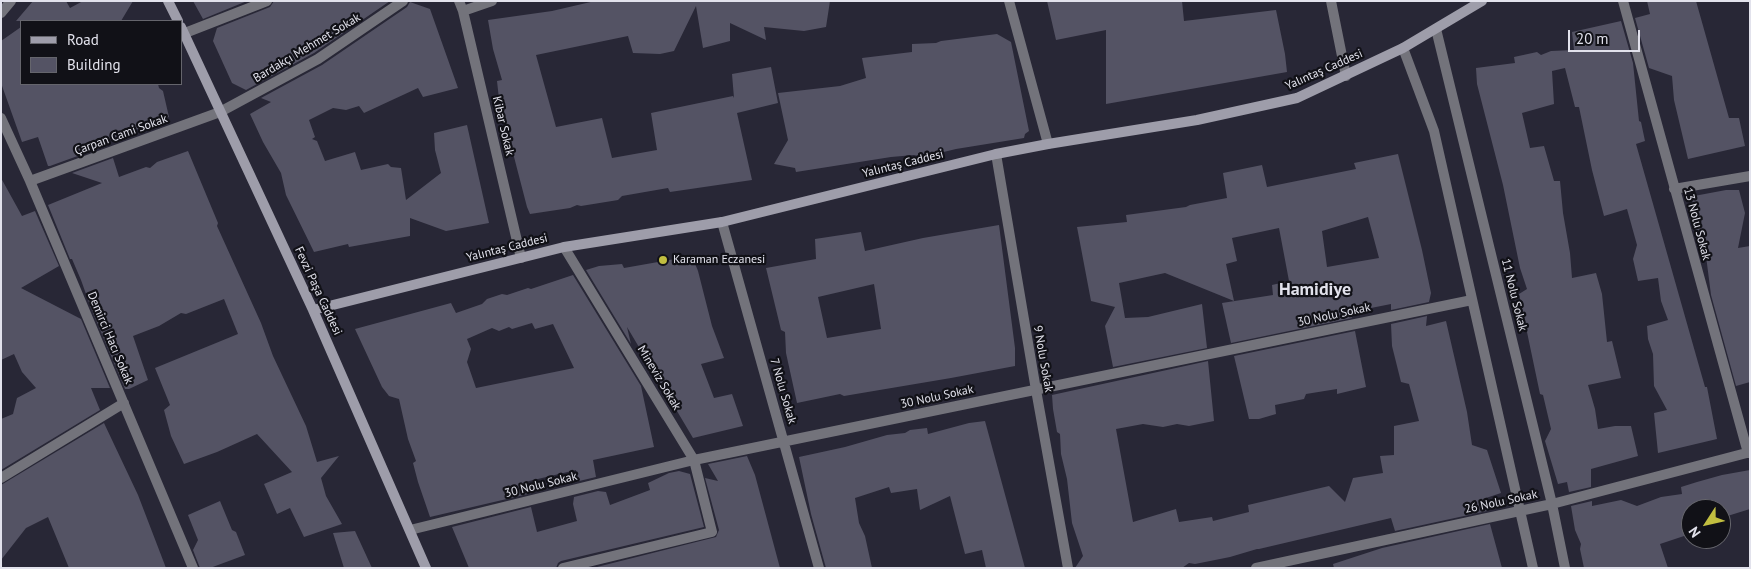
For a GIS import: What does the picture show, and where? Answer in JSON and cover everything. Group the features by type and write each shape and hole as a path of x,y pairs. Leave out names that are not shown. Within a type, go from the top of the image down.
{"main road":[{"path":"168,1 178,20"},
{"name":"Yalıntaş Caddesi","path":"313,310 564,247 722,222 996,154 1197,120 1297,98 1403,48 1482,1"},
{"name":"Fevzi Paşa Caddesi","path":"183,30 313,310 426,568"}],"street":[{"path":"1,12 11,1"},
{"path":"183,30 267,1"},
{"name":"Bardakçı Mehmet Sokak","path":"220,112 318,59 403,1"},
{"path":"461,6 492,1"},
{"path":"1009,1 1048,144"},
{"path":"1331,1 1346,76"},
{"name":"13 Nolu Sokak","path":"1623,1 1749,452"},
{"name":"Kibar Sokak","path":"461,6 521,258"},
{"name":"11 Nolu Sokak","path":"1436,30 1552,504 1565,568"},
{"path":"1403,48 1434,131 1534,568"},
{"name":"Çarpan Cami Sokak","path":"30,181 220,112"},
{"name":"Demirci Hacı Sokak","path":"1,118 30,181 194,568"},
{"name":"9 Nolu Sokak","path":"996,154 1068,568"},
{"path":"1674,189 1750,176"},
{"name":"7 Nolu Sokak","path":"722,222 819,568"},
{"name":"Mineviz Sokak","path":"563,568 712,532 694,460 564,247"},
{"name":"30 Nolu Sokak","path":"410,530 694,460 1472,300"},
{"path":"1,478 124,402"},
{"name":"26 Nolu Sokak","path":"1256,568 1552,504 1749,452"}],"building":[{"path":"33,1 66,1 70,8 83,1 133,1 122,20 16,21"},
{"path":"193,1 247,1 203,19"},
{"path":"274,1 390,1 314,53 246,90 232,83 213,41 217,28 270,7"},
{"path":"595,1 830,1 826,27 804,31 764,27 766,40 730,23 730,41 703,48 696,6 674,51 660,54 633,53 628,36 536,55 556,127 602,118 612,158 657,150 651,113 733,96 734,98 732,74 771,67 778,103 737,113 752,180 670,192 668,188 622,196 618,200 577,205 570,208 530,214 499,99 497,81 502,80 493,49 488,20 552,11"},
{"path":"1047,1 1182,1 1184,21 1276,10 1287,72 1106,104 1106,30 1056,40"},
{"path":"1647,1 1696,1 1729,118 1739,118 1745,146 1688,159 1674,100 1672,76 1649,68 1635,18 1650,14"},
{"path":"410,2 430,9 458,88 423,97 418,88 364,113 359,106 346,110 333,108 309,120 315,137 312,139 317,141 325,161 355,152 361,170 388,164 391,167 401,168 406,200 441,173 435,150 434,133 467,125 489,223 446,231 410,218 410,236 349,247 348,244 314,252 286,195 281,173 263,142 250,114 271,102 261,98 322,65 407,7"},
{"path":"1621,21 1633,63 1639,121 1641,122 1645,141 1636,144 1705,387 1707,387 1717,439 1658,453 1654,413 1667,410 1654,386 1653,354 1648,339 1647,326 1668,320 1661,301 1658,278 1638,281 1633,259 1637,245 1627,209 1604,216 1579,107 1575,107 1565,68 1552,71 1554,104 1522,113 1530,148 1544,146 1554,181 1560,181 1572,278 1596,273 1602,294 1607,342 1612,341 1621,378 1588,385 1595,409 1598,429 1631,426 1638,456 1591,469 1591,487 1569,492 1567,482 1558,484 1545,441 1551,429 1543,395 1540,394 1519,294 1527,289 1520,268 1503,185 1477,84 1476,68 1515,63 1514,57 1537,52 1541,55 1551,51 1574,50 1572,32"},
{"path":"20,28 20,85 158,85 163,91 169,117 107,141 108,145 48,166 38,137 22,142 1,83 1,41"},
{"path":"997,34 1011,42 1029,131 1025,134 1024,138 956,149 923,157 914,155 891,157 796,172 795,168 774,164 788,140 778,93 840,86 866,78 862,58 912,52 912,44 936,43"},
{"path":"188,151 218,223 217,226 261,323 273,356 306,426 317,462 339,456 321,478 326,496 342,524 304,537 290,508 277,514 264,484 292,472 257,434 184,464 171,436 164,410 170,405 155,368 238,334 224,299 186,314 181,313 159,326 133,336 148,380 125,389 81,280 72,259 70,259 48,205 102,183 72,173 113,158 119,177 146,167 150,168 157,162"},
{"path":"1398,154 1422,250 1431,293 1429,302 1391,310 1391,304 1351,312 1352,318 1231,343 1222,303 1273,295 1272,285 1289,281 1279,228 1232,238 1237,261 1226,264 1234,301 1165,273 1119,283 1125,318 1148,317 1202,304 1207,348 1113,367 1105,326 1115,307 1091,301 1077,227 1127,222 1126,215 1186,207 1227,198 1223,173 1262,165 1267,187 1356,169 1354,163","holes":["1368,217 1379,258 1327,267 1322,231"]},
{"path":"1,178 22,216 35,211 59,266 21,288 81,319 110,388 91,388 100,410 1,470 1,419 13,414 17,398 36,388 22,372 14,354 1,360"},
{"path":"1726,190 1739,190 1745,213 1738,248 1750,246 1750,382 1736,386 1711,295 1706,256 1689,215 1694,196"},
{"path":"999,225 1015,348 1015,366 844,396 840,394 797,403 786,353 785,332 781,330 766,268 816,259 815,239 861,232 865,251 923,238","holes":["874,284 881,329 827,338 818,297"]},
{"path":"692,256 698,271 712,326 724,358 701,364 714,398 732,394 743,426 693,438 627,327 631,344 586,270 599,266 622,264 624,268"},
{"path":"573,275 641,386 654,447 593,460 596,477 575,482 576,470 525,482 528,494 430,517 413,463 416,461 408,439 399,399 389,396 382,387 355,329 451,303 456,313 482,304 487,299 502,294 507,295 528,288 531,289","holes":["532,323 535,329 553,324 574,368 476,388 467,362 471,349 467,339 492,328 499,331 509,327 512,329"]},
{"path":"1427,316 1426,326 1446,321 1467,412 1472,445 1487,450 1501,493 1483,499 1487,511 1395,531 1391,518 1230,557 1195,564 1189,563 1182,568 1075,568 1083,556 1072,523 1067,479 1061,454 1060,434 1057,432 1052,395 1208,361 1214,421 1189,426 1177,424 1163,427 1143,424 1116,429 1133,522 1176,509 1179,522 1212,517 1213,521 1249,512 1248,505 1329,486 1345,502 1353,478 1383,473 1380,456 1394,455 1394,426 1419,421 1409,384 1401,382 1392,346 1391,324"},
{"path":"1355,331 1366,387 1337,394 1337,389 1306,394 1304,399 1275,405 1276,414 1259,419 1249,419 1234,356"},
{"path":"985,421 1025,568 986,568 982,550 965,554 950,496 920,510 917,489 891,493 889,487 855,498 859,523 865,536 872,568 826,568 811,514 799,457 887,435 905,433 910,430 927,428 928,434 969,423"},
{"path":"104,423 138,495 166,568 69,568 48,517 26,528 1,560 1,485"},
{"path":"747,456 755,475 780,568 593,568 716,537 719,530 705,478 718,481 708,464"},
{"path":"1750,470 1750,509 1731,515 1731,499 1681,499 1681,537 1660,544 1668,568 1584,568 1580,549 1581,544 1575,530 1571,506 1592,501 1592,506 1621,500 1637,506 1661,497 1682,494 1681,487 1722,475"},
{"path":"679,471 690,474 704,527 561,561 556,568 469,568 452,527 531,507 537,532 577,521 573,504 574,497 598,491 606,492 610,505 650,490 648,483 669,473"},
{"path":"220,501 245,555 210,568 200,568 193,550 198,540 188,515"},
{"path":"1490,524 1502,568 1334,568 1333,564 1382,548"},
{"path":"355,531 372,568 344,568 333,533"}],"place":[{"name":"Karaman Eczanesi","path":"663,260"}],"district":[{"name":"Hamidiye","path":"1315,290"}]}
